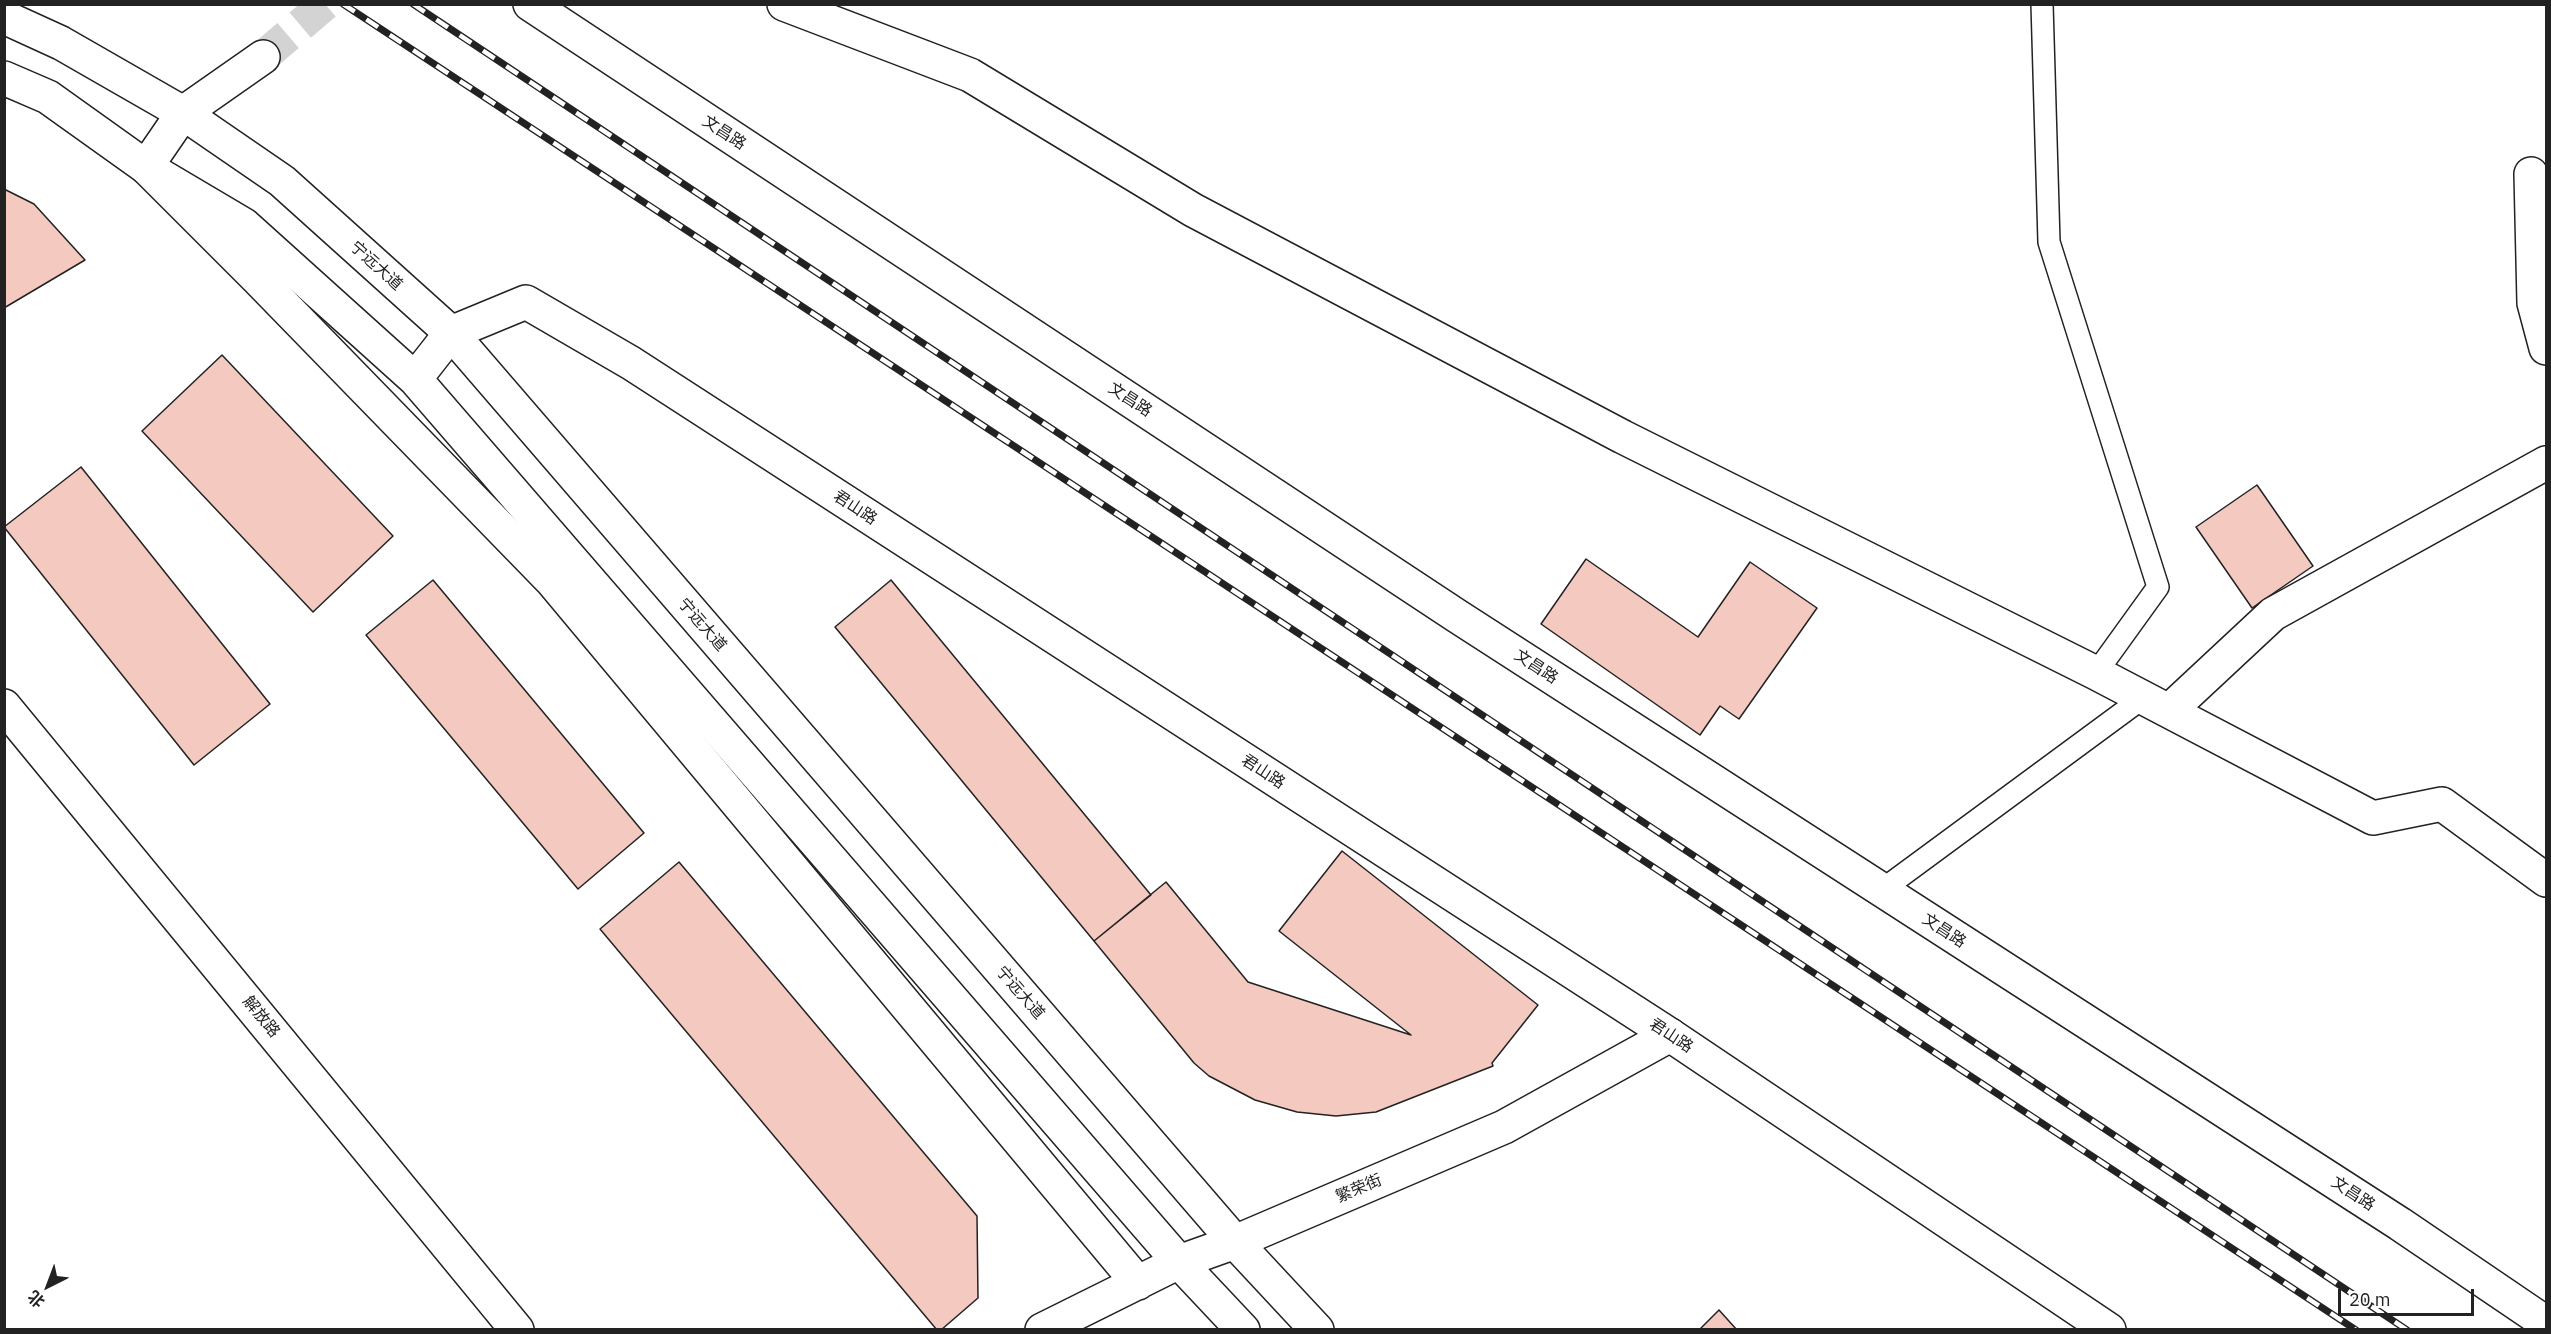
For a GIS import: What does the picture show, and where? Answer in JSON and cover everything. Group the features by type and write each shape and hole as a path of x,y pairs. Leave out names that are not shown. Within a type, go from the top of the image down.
{"street":[{"name":"文昌路","path":"530,4 1457,616 2390,1218 2547,1323"},
{"path":"784,4 970,75 1214,221 1623,437 2096,673 2373,818 2442,804 2547,880"},
{"name":"宁远大道","path":"4,17 61,43 183,113 282,181 451,333 1235,1242 1317,1329"},
{"path":"146,167 183,113 263,57"},
{"path":"4,78 48,97 146,167 244,225 415,379 1179,1262 1243,1329"},
{"path":"146,167 552,581 1138,1283"},
{"path":"2531,174 2534,303 2547,348"},
{"name":"君山路","path":"415,379 451,333 526,302 631,363 1670,1035 2109,1329"},
{"path":"2156,704 2272,614 2547,463"},
{"name":"解放路","path":"4,706 517,1329"},
{"name":"繁荣街","path":"1042,1329 1179,1262 1235,1242 1504,1127 1670,1035"}],"lane":[{"path":"2042,4 2049,242 2158,587 2096,673"},
{"path":"1882,890 2156,704"}],"building":[{"path":"4,189 34,204 85,260 4,308"},
{"path":"222,355 393,536 313,612 142,431"},
{"path":"81,467 270,704 194,765 4,527"},
{"path":"2257,485 2313,566 2252,608 2196,527"},
{"path":"1586,559 1698,637 1750,562 1817,608 1739,719 1720,706 1700,735 1541,624"},
{"path":"433,580 644,833 578,889 366,635"},
{"path":"891,580 1151,895 1094,941 835,627"},
{"path":"1342,851 1538,1005 1492,1063 1493,1066 1376,1112 1336,1116 1297,1112 1255,1100 1209,1076 1194,1063 1094,941 1166,882 1248,982 1411,1035 1279,931"},
{"path":"679,862 977,1216 978,1298 941,1330 937,1330 600,929"},
{"path":"1719,1310 1737,1330 1699,1330"}],"tunnel":[{"path":"263,57 325,4"}],"railway":[{"path":"343,4 2356,1330"},
{"path":"413,4 2407,1330"}]}
